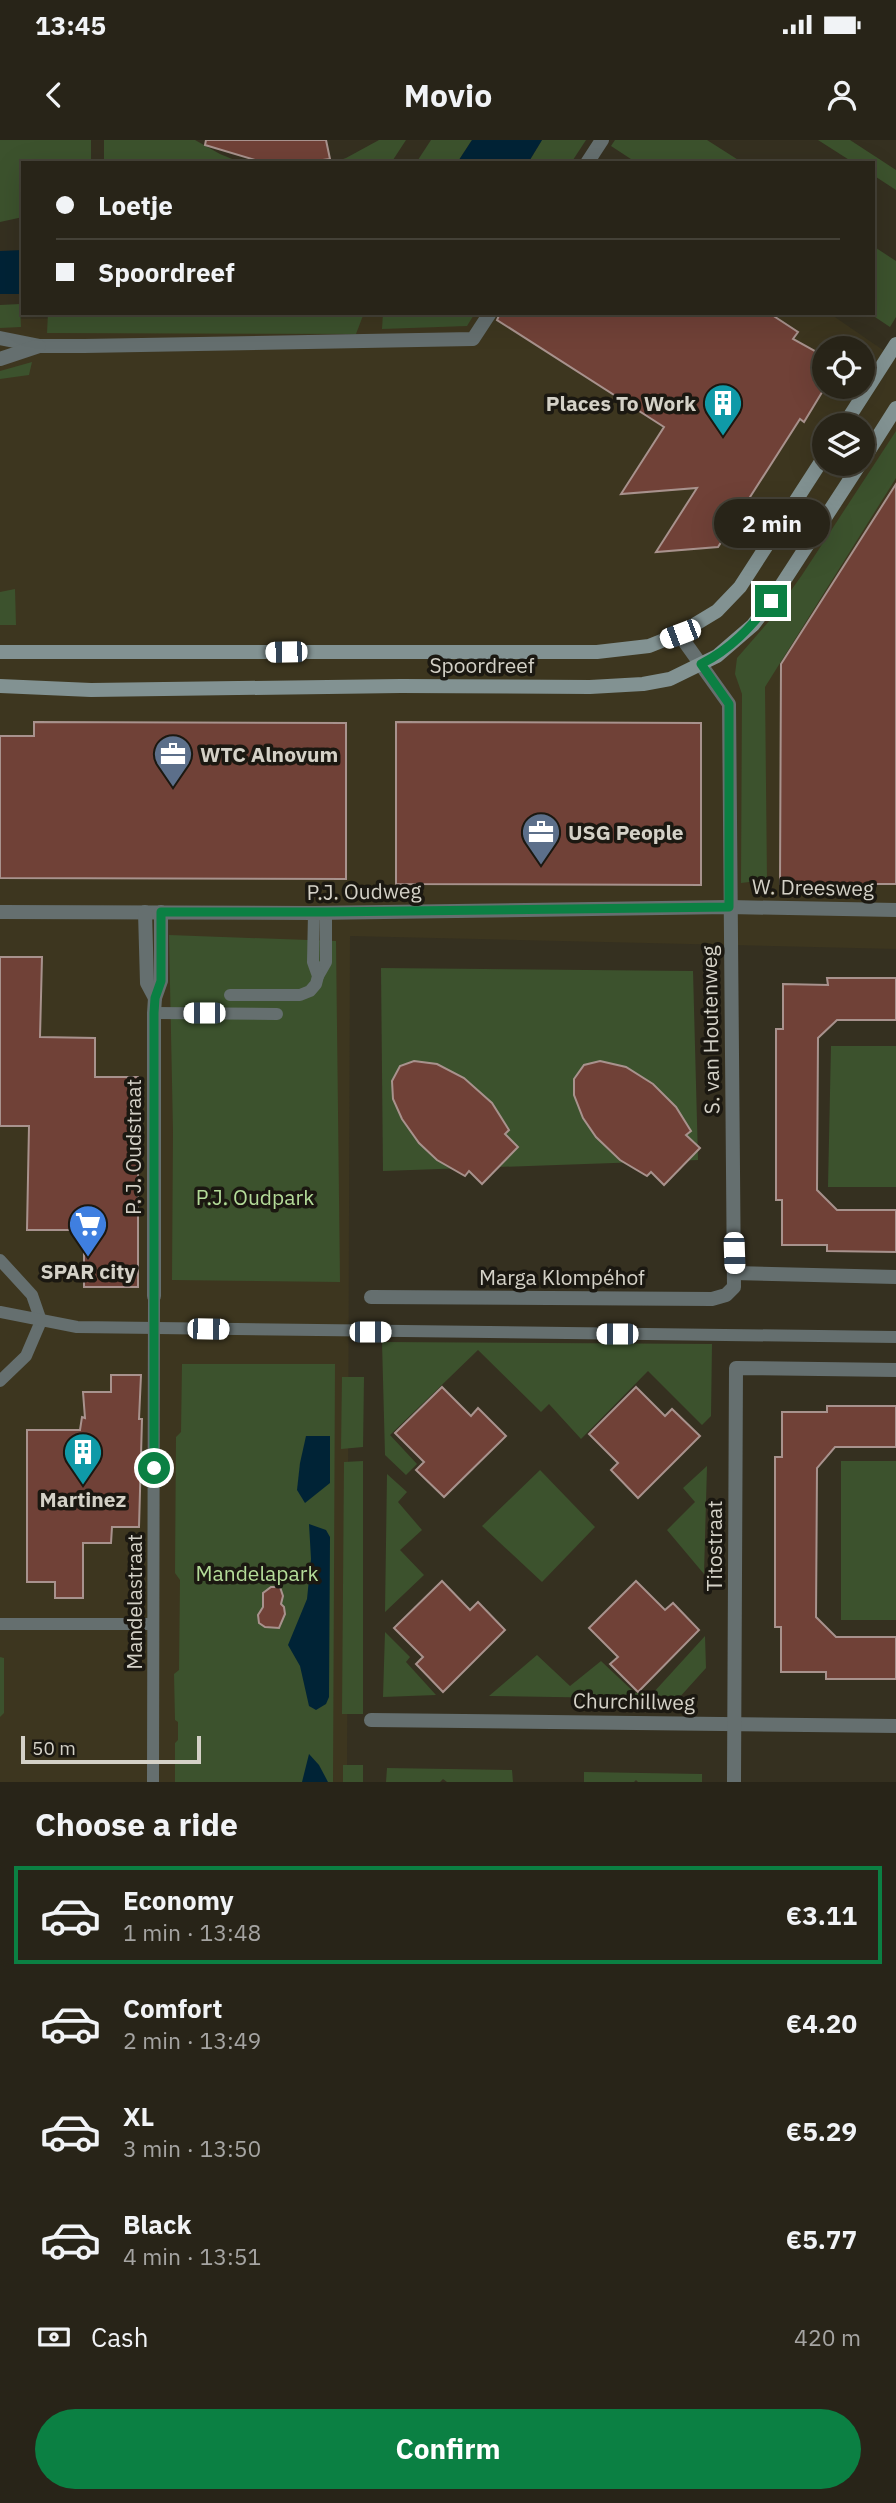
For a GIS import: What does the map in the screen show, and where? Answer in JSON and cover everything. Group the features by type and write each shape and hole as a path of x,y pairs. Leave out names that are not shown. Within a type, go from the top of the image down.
{"main road":[{"path":"852,413 896,344"},
{"name":"Spoordreef","path":"875,440 896,408"},
{"name":"Spoordreef","path":"0,652 597,652 649,646 680,634 717,611 740,587 812,476"},
{"name":"Spoordreef","path":"0,686 91,690 401,686 590,687 643,684 670,679 717,656 753,625 852,476"}],"street":[{"path":"588,161 602,140"},
{"path":"0,338 40,346 473,339 489,315"},
{"path":"0,359 40,346"},
{"name":"S. van Houtenweg","path":"680,634 729,704 734,1272"},
{"name":"W. Dreesweg","path":"729,907 896,910"},
{"name":"P.J. Oudweg","path":"0,912 320,912 729,907"},
{"name":"P. J. Oudstraat","path":"145,912 147,983 155,1005"},
{"name":"P. J. Oudstraat","path":"154,1296 155,1005 161,981 161,912"},
{"path":"734,1272 896,1277"},
{"name":"Marga Klompéhof","path":"371,1297 712,1299 726,1295 734,1287 734,1272"},
{"name":"Titostraat","path":"734,1782 736,1368 896,1370"},
{"name":"Churchillweg","path":"371,1720 896,1726"}],"lane":[{"path":"230,995 300,995 310,991 318,976 313,962 320,912"},
{"path":"155,1005 277,1014"},
{"path":"0,1260 32,1294 41,1321 26,1356 0,1381"},
{"name":"Mandelastraat","path":"153,1782 154,1296"},
{"path":"1,1313 77,1328 896,1337"},
{"path":"0,1624 152,1625"}],"shaded area":[{"path":"832,315 862,336 812,336 812,399 875,399 875,345 896,359 896,949 350,936 347,1782 0,1782 0,319"}],"green space":[{"path":"0,140 91,140 91,161 21,161 21,217 0,222"},
{"path":"104,140 195,140 237,161 104,161"},
{"path":"379,140 406,140 392,161 337,161"},
{"path":"431,140 472,140 458,161 417,161"},
{"path":"542,140 586,140 572,161 529,161"},
{"path":"615,140 707,140 740,161 634,161 611,146"},
{"path":"818,140 850,140 896,170 896,190 875,176 875,161 851,161"},
{"path":"875,247 896,261 896,317 890,327 872,315 875,315"},
{"path":"20,304 21,327 0,328 0,305"},
{"path":"48,315 363,315 356,334 47,333"},
{"path":"383,315 474,315 467,326 382,329"},
{"path":"32,362 29,375 0,379 0,371"},
{"path":"896,431 896,478 765,687 767,880 741,883 742,694 735,674 737,658 770,620 867,476 875,476 875,463"},
{"path":"15,589 16,625 0,625 0,592"},
{"name":"P.J. Oudpark","path":"169,935 336,941 340,1282 172,1280 173,1131"},
{"path":"381,968 693,971 698,1160 383,1171"},
{"path":"831,1046 896,1046 896,1187 828,1187"},
{"path":"382,1342 712,1344 711,1416 702,1425 648,1371 581,1439 549,1404 541,1412 478,1350 390,1435 417,1464 406,1475 385,1455"},
{"name":"Mandelapark","path":"182,1364 335,1364 333,1782 175,1782 178,1722 175,1720 174,1674 179,1670 180,1580 175,1573 176,1437 181,1432"},
{"path":"342,1377 364,1377 363,1447 341,1449"},
{"path":"363,1461 363,1714 342,1714 344,1462"},
{"path":"841,1461 896,1461 896,1620 841,1620"},
{"path":"707,1466 704,1574 667,1530 695,1502 683,1488"},
{"path":"540,1470 595,1527 542,1582 482,1526"},
{"path":"387,1474 407,1492 398,1502 422,1530 400,1550 424,1575 385,1612"},
{"path":"385,1632 410,1657 406,1662 436,1695 383,1697"},
{"path":"705,1636 706,1668 678,1699 489,1696 537,1655 570,1686 601,1661 635,1693 653,1693"},
{"path":"0,1657 4,1658 4,1713 0,1717"},
{"path":"343,1765 363,1765 363,1782 343,1782"},
{"path":"387,1768 512,1770 513,1782 447,1782 443,1779 440,1782 386,1782"},
{"path":"584,1772 702,1774 702,1782 584,1782"}],"water":[{"path":"472,140 542,140 529,161 458,161"},
{"path":"21,250 21,294 0,294 0,251"},
{"path":"306,1436 330,1436 330,1483 305,1503 297,1490"},
{"path":"309,1524 326,1530 330,1537 329,1697 326,1704 316,1710 309,1706 300,1666 288,1645 307,1599 311,1559"},
{"path":"309,1754 319,1765 328,1782 302,1782"}],"building":[{"path":"206,140 326,140 330,159 258,161 205,145"},
{"name":"Places To Work","path":"499,315 772,315 798,332 793,339 812,349 812,399 818,399 804,422 800,419 718,547 656,552 697,488 621,494 664,427 497,320"},
{"path":"896,484 896,884 780,884 781,664"},
{"name":"WTC Alnovum","path":"34,722 346,723 346,879 0,878 0,736 34,736"},
{"path":"396,722 701,723 701,885 396,884"},
{"path":"0,957 42,957 40,1037 95,1038 95,1077 138,1077 138,1287 84,1287 84,1230 27,1230 29,1126 0,1126"},
{"path":"827,978 896,978 896,1020 837,1020 818,1038 817,1190 837,1210 896,1210 896,1252 827,1251 827,1245 782,1245 782,1200 776,1200 776,1029 783,1029 783,984 828,985"},
{"path":"414,1061 437,1064 464,1078 492,1103 509,1130 505,1134 518,1147 482,1184 469,1171 465,1176 437,1160 419,1143 402,1119 393,1099 392,1081 400,1066"},
{"path":"600,1061 626,1067 653,1084 676,1107 691,1131 686,1135 700,1148 664,1185 651,1172 647,1176 620,1160 596,1137 583,1118 574,1095 574,1079 584,1065"},
{"name":"Martinez","path":"111,1375 141,1375 139,1527 112,1527 111,1543 83,1543 83,1598 55,1598 55,1582 27,1582 27,1430 80,1430 82,1417 85,1418 83,1392 111,1392"},
{"path":"442,1387 471,1416 478,1408 506,1436 444,1497 416,1470 424,1462 395,1433"},
{"path":"636,1387 665,1416 672,1409 700,1436 638,1498 611,1470 618,1463 589,1434"},
{"path":"827,1406 896,1406 896,1447 835,1447 817,1468 816,1617 836,1637 896,1637 896,1679 826,1679 826,1672 781,1672 781,1627 775,1627 775,1457 782,1457 782,1412 827,1412"},
{"path":"442,1581 470,1610 478,1602 505,1630 443,1692 416,1664 423,1657 394,1628"},
{"path":"636,1581 665,1610 673,1603 699,1630 638,1692 610,1664 618,1657 589,1628"},
{"path":"271,1587 280,1587 283,1596 281,1604 285,1614 279,1628 265,1627 259,1623 263,1593"}],"place":[{"name":"Places To Work","path":"723,437"},
{"name":"WTC Alnovum","path":"173,788"},
{"name":"USG People","path":"541,866"},
{"name":"SPAR city","path":"88,1258"},
{"name":"Martinez","path":"83,1486"}],"route":[{"path":"154,1468 154,1013 155,998 161,981 161,912 729,907 729,704 701,664 717,656 736,641 753,625 771,601"}]}
